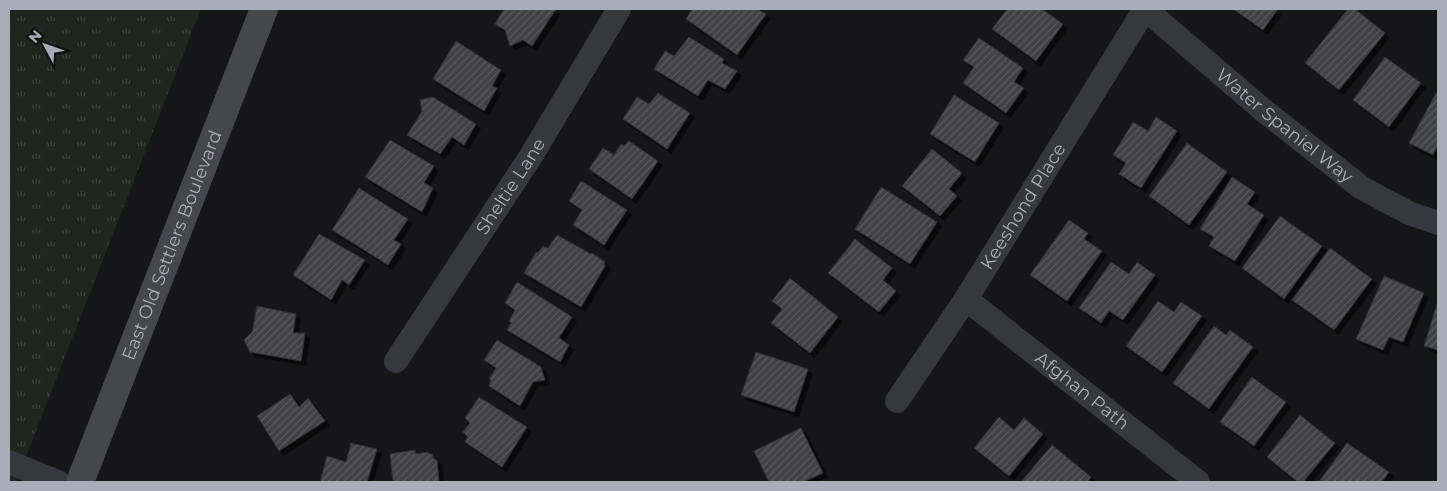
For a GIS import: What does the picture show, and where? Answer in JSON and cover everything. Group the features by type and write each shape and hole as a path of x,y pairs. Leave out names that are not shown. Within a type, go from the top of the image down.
{"main road":[{"name":"East Old Settlers Boulevard","path":"80,482 264,9"}],"street":[{"name":"Sheltie Lane","path":"396,361 531,156 619,9"},
{"name":"Water Spaniel Way","path":"1145,9 1263,110 1362,188 1410,213 1438,224"},
{"name":"Keeshond Place","path":"897,401 966,299 1145,9"},
{"name":"Afghan Path","path":"966,299 1198,482"},
{"path":"9,462 58,482"}],"green space":[{"path":"9,9 201,9 16,482 9,482"}],"building":[{"path":"504,9 556,9 532,46 523,40 510,46 505,30 495,24"},
{"path":"692,9 757,9 766,14 737,55 686,19"},
{"path":"1007,9 1042,9 1063,24 1036,61 992,29"},
{"path":"1233,9 1278,9 1263,30"},
{"path":"1348,9 1355,9 1385,33 1339,90 1305,63"},
{"path":"689,37 724,59 722,63 737,71 725,89 708,80 698,96 654,69 665,51 674,56"},
{"path":"979,38 1023,68 1014,82 1024,88 1006,113 963,83 974,67 963,60"},
{"path":"456,41 501,70 492,86 497,88 484,111 433,79"},
{"path":"1385,57 1421,83 1389,127 1353,100"},
{"path":"658,93 690,113 667,149 623,119 637,97 649,104"},
{"path":"1436,93 1438,94 1438,145 1433,155 1409,143"},
{"path":"954,95 999,123 975,162 930,134"},
{"path":"433,97 476,124 464,145 452,137 440,154 407,135 422,111 420,100"},
{"path":"1156,117 1177,131 1141,188 1119,174 1126,163 1113,155 1133,122 1148,131"},
{"path":"390,140 434,166 424,183 433,188 422,212 365,177"},
{"path":"629,141 658,161 632,199 589,169 603,148 614,155 621,144 624,146"},
{"path":"1187,143 1227,172 1189,225 1149,196"},
{"path":"932,149 962,173 949,189 957,196 940,216 902,186"},
{"path":"1232,177 1255,192 1247,204 1264,215 1235,261 1209,246 1214,237 1200,229"},
{"path":"581,181 627,210 604,245 573,225 582,210 569,201"},
{"path":"881,187 937,222 910,264 855,229"},
{"path":"359,188 408,219 394,240 401,244 388,265 332,230"},
{"path":"1280,216 1322,246 1284,299 1242,268"},
{"path":"1069,220 1088,233 1084,239 1102,251 1067,301 1030,275"},
{"path":"319,234 365,260 349,285 342,280 331,300 293,275"},
{"path":"557,235 605,262 605,266 581,307 524,273 536,252 538,253 543,246 548,248"},
{"path":"855,239 892,268 883,280 896,291 879,312 828,273"},
{"path":"1330,248 1372,279 1334,330 1292,300"},
{"path":"1111,262 1129,274 1137,262 1155,275 1123,320 1109,311 1101,323 1079,308"},
{"path":"1384,276 1424,293 1403,342 1389,337 1383,350 1356,339"},
{"path":"790,278 838,317 810,353 771,323 782,309 772,301"},
{"path":"517,282 572,317 559,338 569,345 560,362 507,330 515,310 505,303"},
{"path":"1158,301 1174,312 1181,302 1202,316 1162,372 1126,346"},
{"path":"1438,301 1438,350 1424,346"},
{"path":"257,306 296,314 293,333 305,333 301,361 250,352 244,340 252,332"},
{"path":"1214,326 1226,335 1230,330 1253,347 1209,409 1173,383"},
{"path":"497,340 541,367 545,380 533,382 520,406 489,386 491,380 489,379 496,368 484,360"},
{"path":"756,352 808,369 794,412 741,395"},
{"path":"1252,377 1286,402 1254,446 1220,422"},
{"path":"290,394 299,407 308,398 325,421 279,451 257,416"},
{"path":"479,397 527,427 502,467 465,442 468,437 463,432 470,423 465,418"},
{"path":"1300,415 1335,443 1303,482 1298,482 1267,457"},
{"path":"999,417 1014,430 1024,418 1043,434 1009,476 974,448"},
{"path":"801,428 823,473 803,482 769,482 754,451"},
{"path":"351,443 377,449 367,482 320,482 327,456 346,462"},
{"path":"1347,443 1389,472 1382,482 1319,482"},
{"path":"1052,445 1091,477 1087,482 1021,482"},
{"path":"415,450 415,454 428,452 433,454 433,458 437,460 439,482 393,482 390,454"}]}
